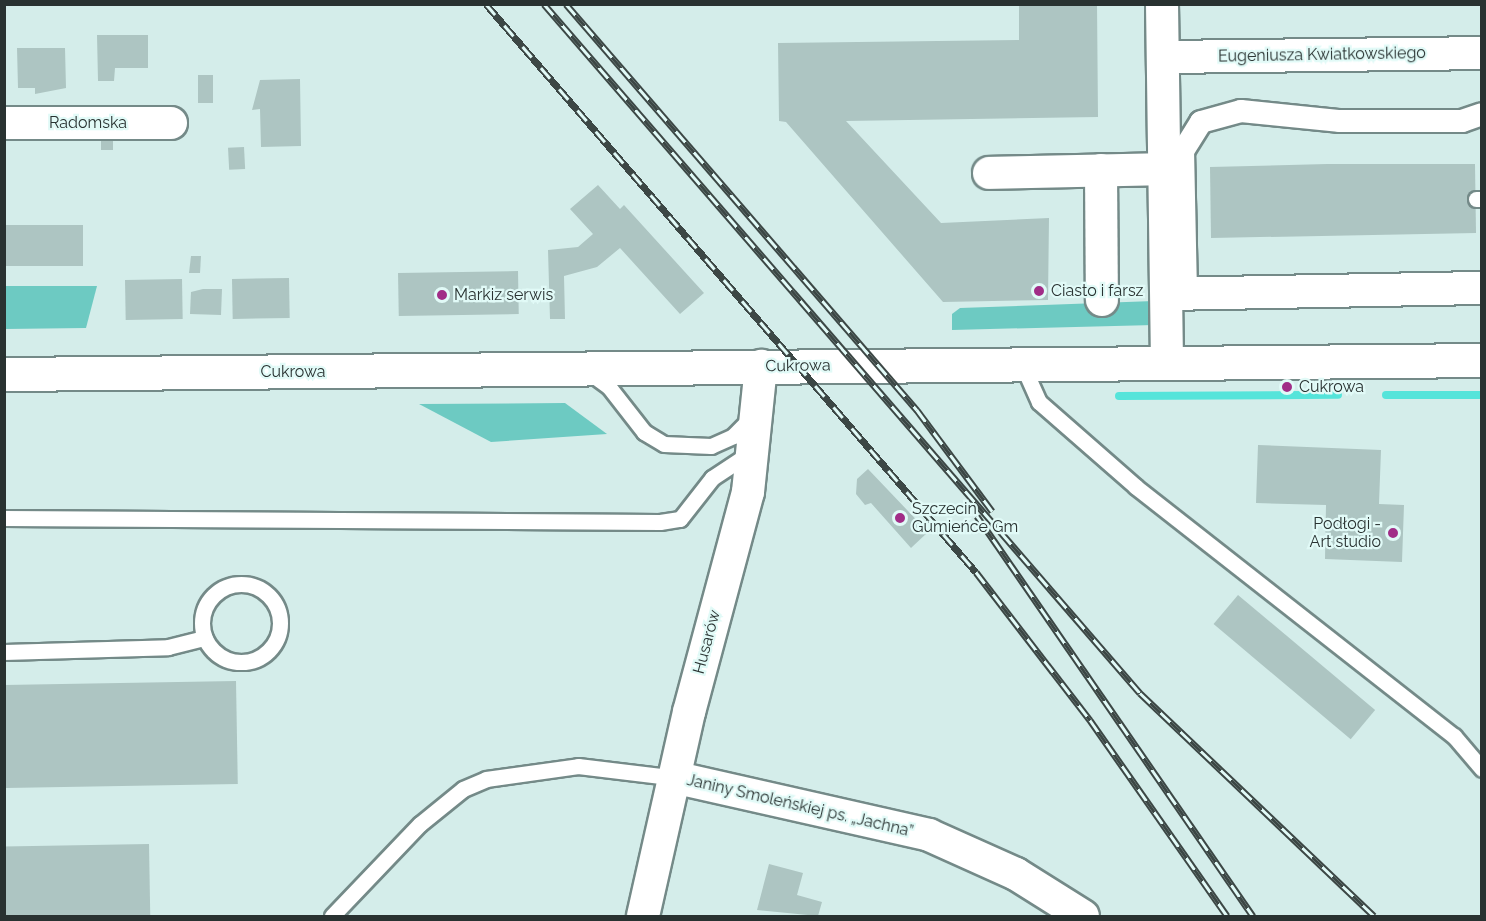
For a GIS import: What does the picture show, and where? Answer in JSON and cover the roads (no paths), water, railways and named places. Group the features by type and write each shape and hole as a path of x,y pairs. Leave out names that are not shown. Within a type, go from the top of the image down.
{"street":[{"path":"1162,4 1165,169 1177,293"},
{"name":"Eugeniusza Kwiatkowskiego","path":"1162,57 1482,53"},
{"path":"1167,364 1177,293 1183,151 1201,122 1241,111 1340,121 1462,121 1482,114"},
{"name":"Radomska","path":"4,123 171,123"},
{"path":"989,173 1165,169"},
{"path":"1101,170 1102,300"},
{"path":"1177,293 1482,288"},
{"name":"Cukrowa","path":"4,374 1482,360"},
{"name":"Husarów","path":"643,916 754,451 761,366"},
{"name":"Janiny Smoleńskiej ps. „Jachna”","path":"677,778 857,815 948,842 1016,874 1083,916"}],"lane":[{"path":"1022,364 1039,402 1137,487 1454,736 1482,770"},
{"path":"582,369 609,387 644,432 675,446 704,448 725,442 744,427 758,404"},
{"path":"4,518 660,522 680,519 712,478 754,451"},
{"path":"227,586 263,590 279,610 279,637 261,657 235,662 222,657 205,638 206,608 227,586"},
{"path":"4,652 168,647 205,638"},
{"path":"332,916 420,824 463,789 486,779 578,766 677,778"}],"waterway":[{"path":"1119,396 1338,395"},
{"path":"1386,395 1482,395"}],"railway":[{"path":"486,4 976,572 1090,720 1227,916"},
{"path":"544,4 1140,693 1374,916"},
{"path":"566,4 917,410 992,511"},
{"path":"977,516 1253,916"}],"place":[{"name":"Ciasto i farsz","path":"1039,291"},
{"name":"Markiz serwis","path":"442,295"},
{"name":"Cukrowa","path":"1287,387"},
{"name":"Szczecin Gumieńce Gm","path":"900,518"},
{"name":"Podłogi - Art studio","path":"1393,533"}]}
